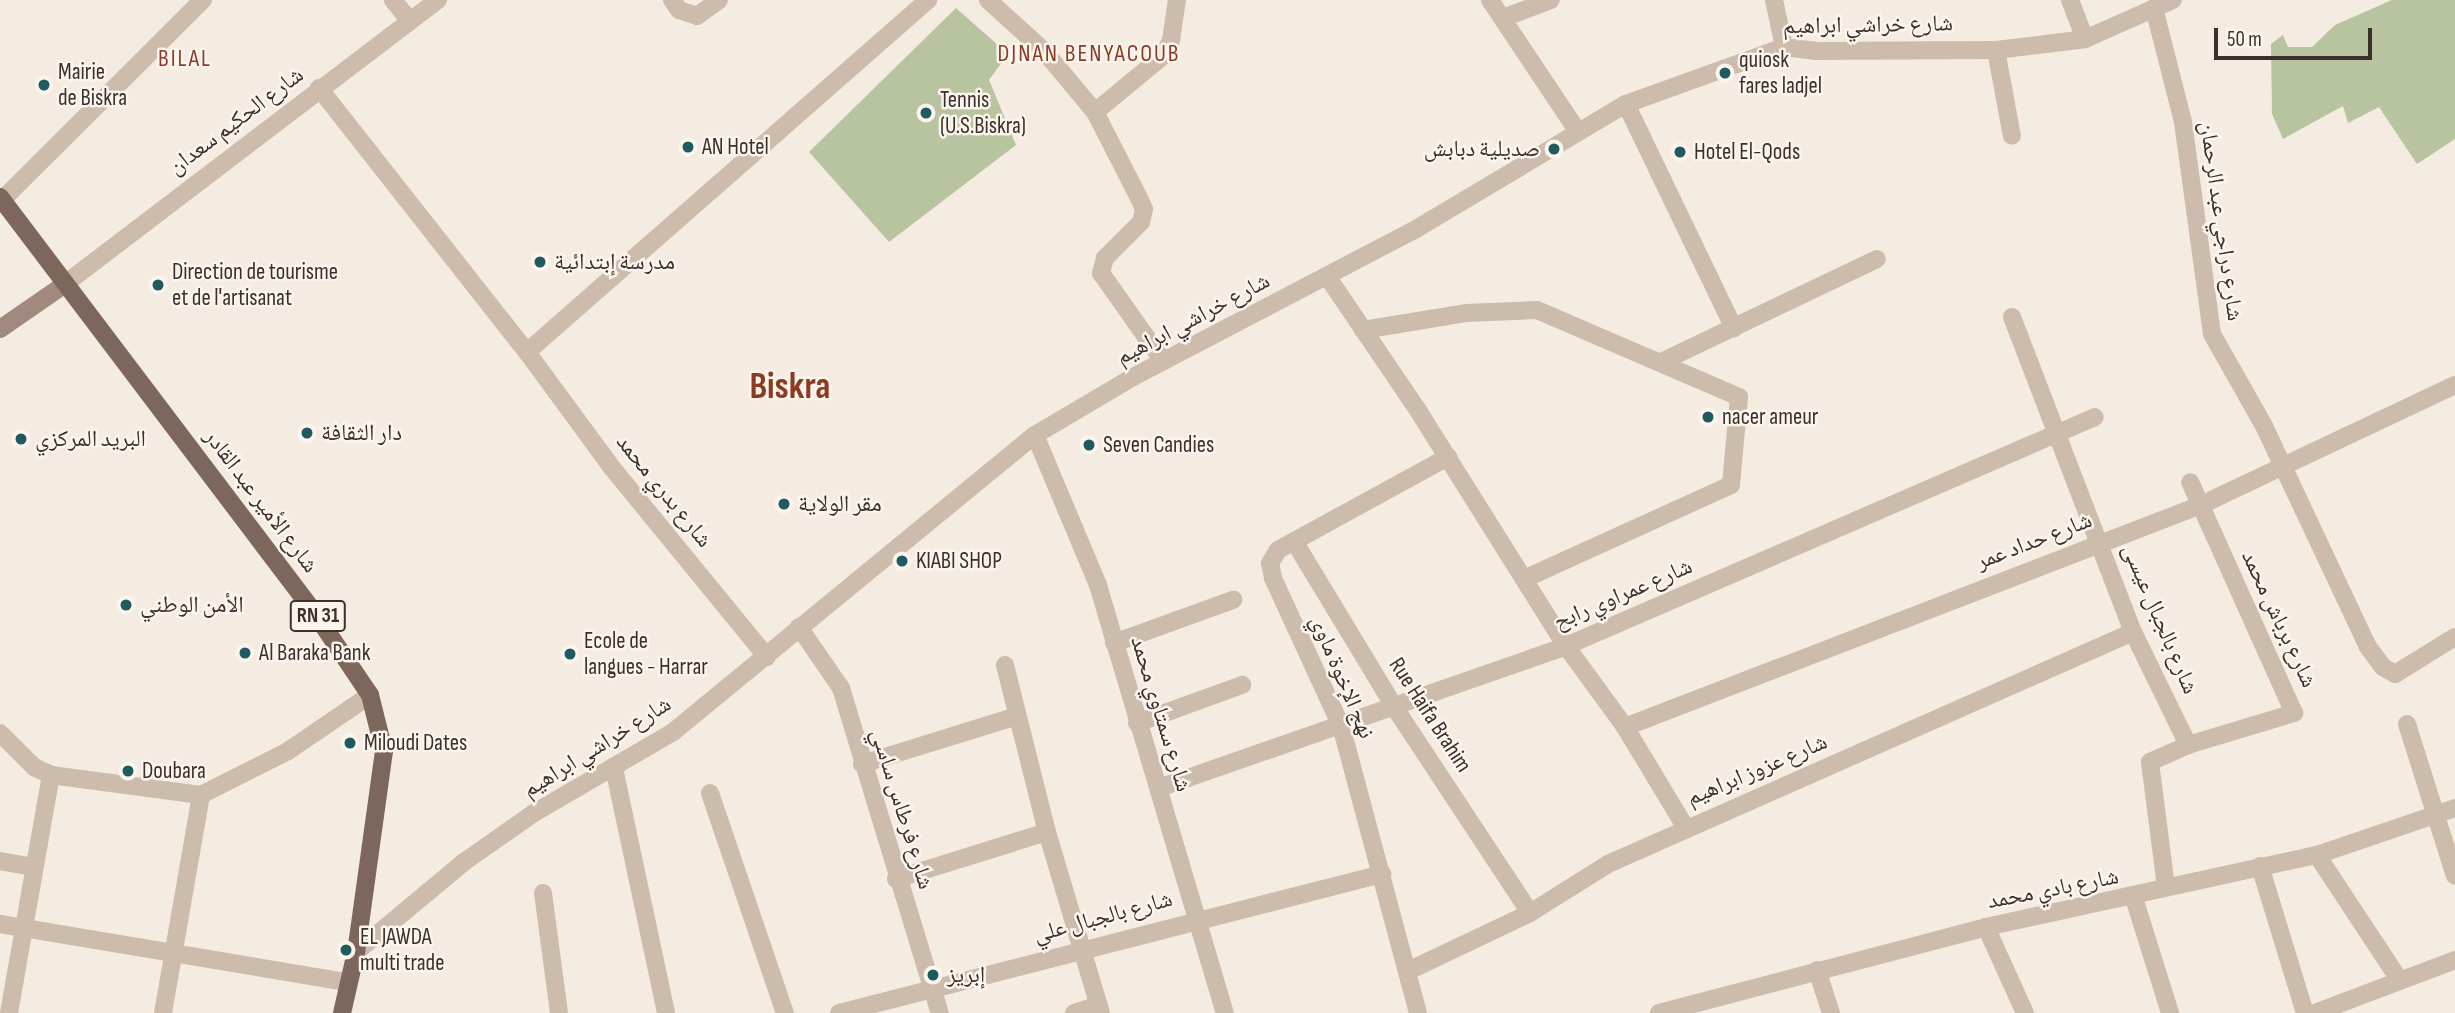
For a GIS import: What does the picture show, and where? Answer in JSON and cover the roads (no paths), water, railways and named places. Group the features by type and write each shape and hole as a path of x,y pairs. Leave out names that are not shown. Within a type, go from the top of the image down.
{"main road":[{"name":"RN 31","path":"1,199 65,284"},
{"path":"0,329 65,284"},
{"name":"شارع الأمير عبد القادر","path":"65,284 314,612 370,695 384,751 356,952 342,1013"}],"street":[{"path":"1,199 203,0"},
{"path":"393,0 410,21"},
{"path":"672,0 679,10 697,16 719,0"},
{"path":"527,352 928,0"},
{"path":"988,0 1044,51 1096,112 1144,209 1137,228 1101,265 1101,273 1163,361"},
{"path":"1096,112 1163,56 1171,40 1177,0"},
{"path":"1490,0 1577,132"},
{"path":"1503,18 1551,0"},
{"path":"1774,0 1784,47"},
{"path":"2070,0 2085,39"},
{"name":"شارع خراشي ابراهيم","path":"356,952 464,862 534,813 673,732 1035,435 1163,361 1502,181 1626,104 1784,47 1815,51 1996,50 2085,39 2173,0"},
{"name":"شارع الحكيم سعدان","path":"65,284 410,21 429,3"},
{"name":"شارع دراجي عبد الرحمان","path":"2154,8 2183,122 2212,334 2284,469"},
{"path":"1996,50 2012,136"},
{"name":"شارع بدري محمد","path":"319,88 527,352 613,469 767,657"},
{"path":"1626,104 1734,328"},
{"path":"1661,362 1877,259"},
{"path":"1327,276 1448,457 1566,646 1625,727 1686,828"},
{"path":"1363,330 1466,313 1537,310 1739,397 1731,485 1525,578"},
{"name":"شارع بالجبال عيسى","path":"2012,317 2101,542 2133,632 2188,745"},
{"name":"شارع حداد عمر","path":"1625,727 2201,505 2284,469 2455,386"},
{"name":"شارع عمراوي رابح","path":"1159,788 1395,708 1566,646 2095,417"},
{"name":"شارع سمتاوي محمد","path":"1035,435 1098,584 1225,1013"},
{"name":"نهج الإخوة ماوي","path":"1418,1013 1341,726 1270,569 1278,550 1448,457"},
{"path":"2284,469 2368,646 2386,671 2395,674 2455,637"},
{"name":"شارع برباش محمد","path":"2166,887 2148,770 2157,756 2294,713 2190,482"},
{"name":"Rue Haifa Brahim","path":"1294,541 1395,708 1530,914"},
{"path":"1114,643 1233,600"},
{"name":"شارع فرطاس ساسي","path":"799,627 841,688 896,878 940,1013"},
{"name":"شارع عزوز ابراهيم","path":"1408,971 1530,914 1608,864 2133,632"},
{"path":"1005,665 1047,832 1100,1009 1074,1013"},
{"path":"1137,723 1242,684"},
{"path":"0,733 34,767 51,775 201,795 288,751 370,695"},
{"path":"862,764 1017,716"},
{"path":"2407,724 2433,815 2455,876"},
{"path":"614,768 666,1013"},
{"path":"9,1013 51,775"},
{"path":"710,793 785,1013"},
{"path":"163,1013 201,795"},
{"name":"شارع بادي محمد","path":"1659,1013 1986,927 2134,898 2166,887 2317,855 2455,808"},
{"path":"896,878 1047,832"},
{"path":"2317,855 2399,978"},
{"path":"0,861 34,867"},
{"path":"2260,866 2305,1013"},
{"name":"شارع بالجبال علي","path":"839,1013 932,986 1195,918 1382,874"},
{"path":"542,893 559,1013"},
{"path":"2134,898 2170,1013"},
{"path":"0,924 348,982"},
{"path":"1986,927 2025,1013"},
{"path":"2315,1013 2399,978 2455,960"},
{"path":"1816,970 1831,1013"}],"place":[{"name":"quiosk fares ladjel","path":"1725,73"},
{"name":"Mairie de Biskra","path":"44,85"},
{"name":"Tennis (U.S.Biskra)","path":"926,113"},
{"name":"AN Hotel","path":"688,147"},
{"name":"صديلية دبابش","path":"1554,149"},
{"name":"Hotel El-Qods","path":"1680,152"},
{"name":"مدرسة إبتدائية","path":"540,262"},
{"name":"Direction de tourisme et de l'artisanat","path":"158,285"},
{"name":"nacer ameur","path":"1708,417"},
{"name":"دار الثقافة","path":"307,433"},
{"name":"البريد المركزي","path":"21,439"},
{"name":"Seven Candies","path":"1089,445"},
{"name":"مقر الولاية","path":"784,504"},
{"name":"KIABI SHOP","path":"902,561"},
{"name":"الأمن الوطني","path":"126,605"},
{"name":"Al Baraka Bank","path":"245,653"},
{"name":"Ecole de langues - Harrar","path":"570,654"},
{"name":"Miloudi Dates","path":"350,743"},
{"name":"Doubara","path":"128,771"},
{"name":"EL JAWDA multi trade","path":"346,950"},
{"name":"إبريز","path":"933,975"}],"district":[{"name":"DJNAN BENYACOUB","path":"1089,54"},
{"name":"BILAL","path":"185,59"},
{"name":"Biskra","path":"790,387"}]}
